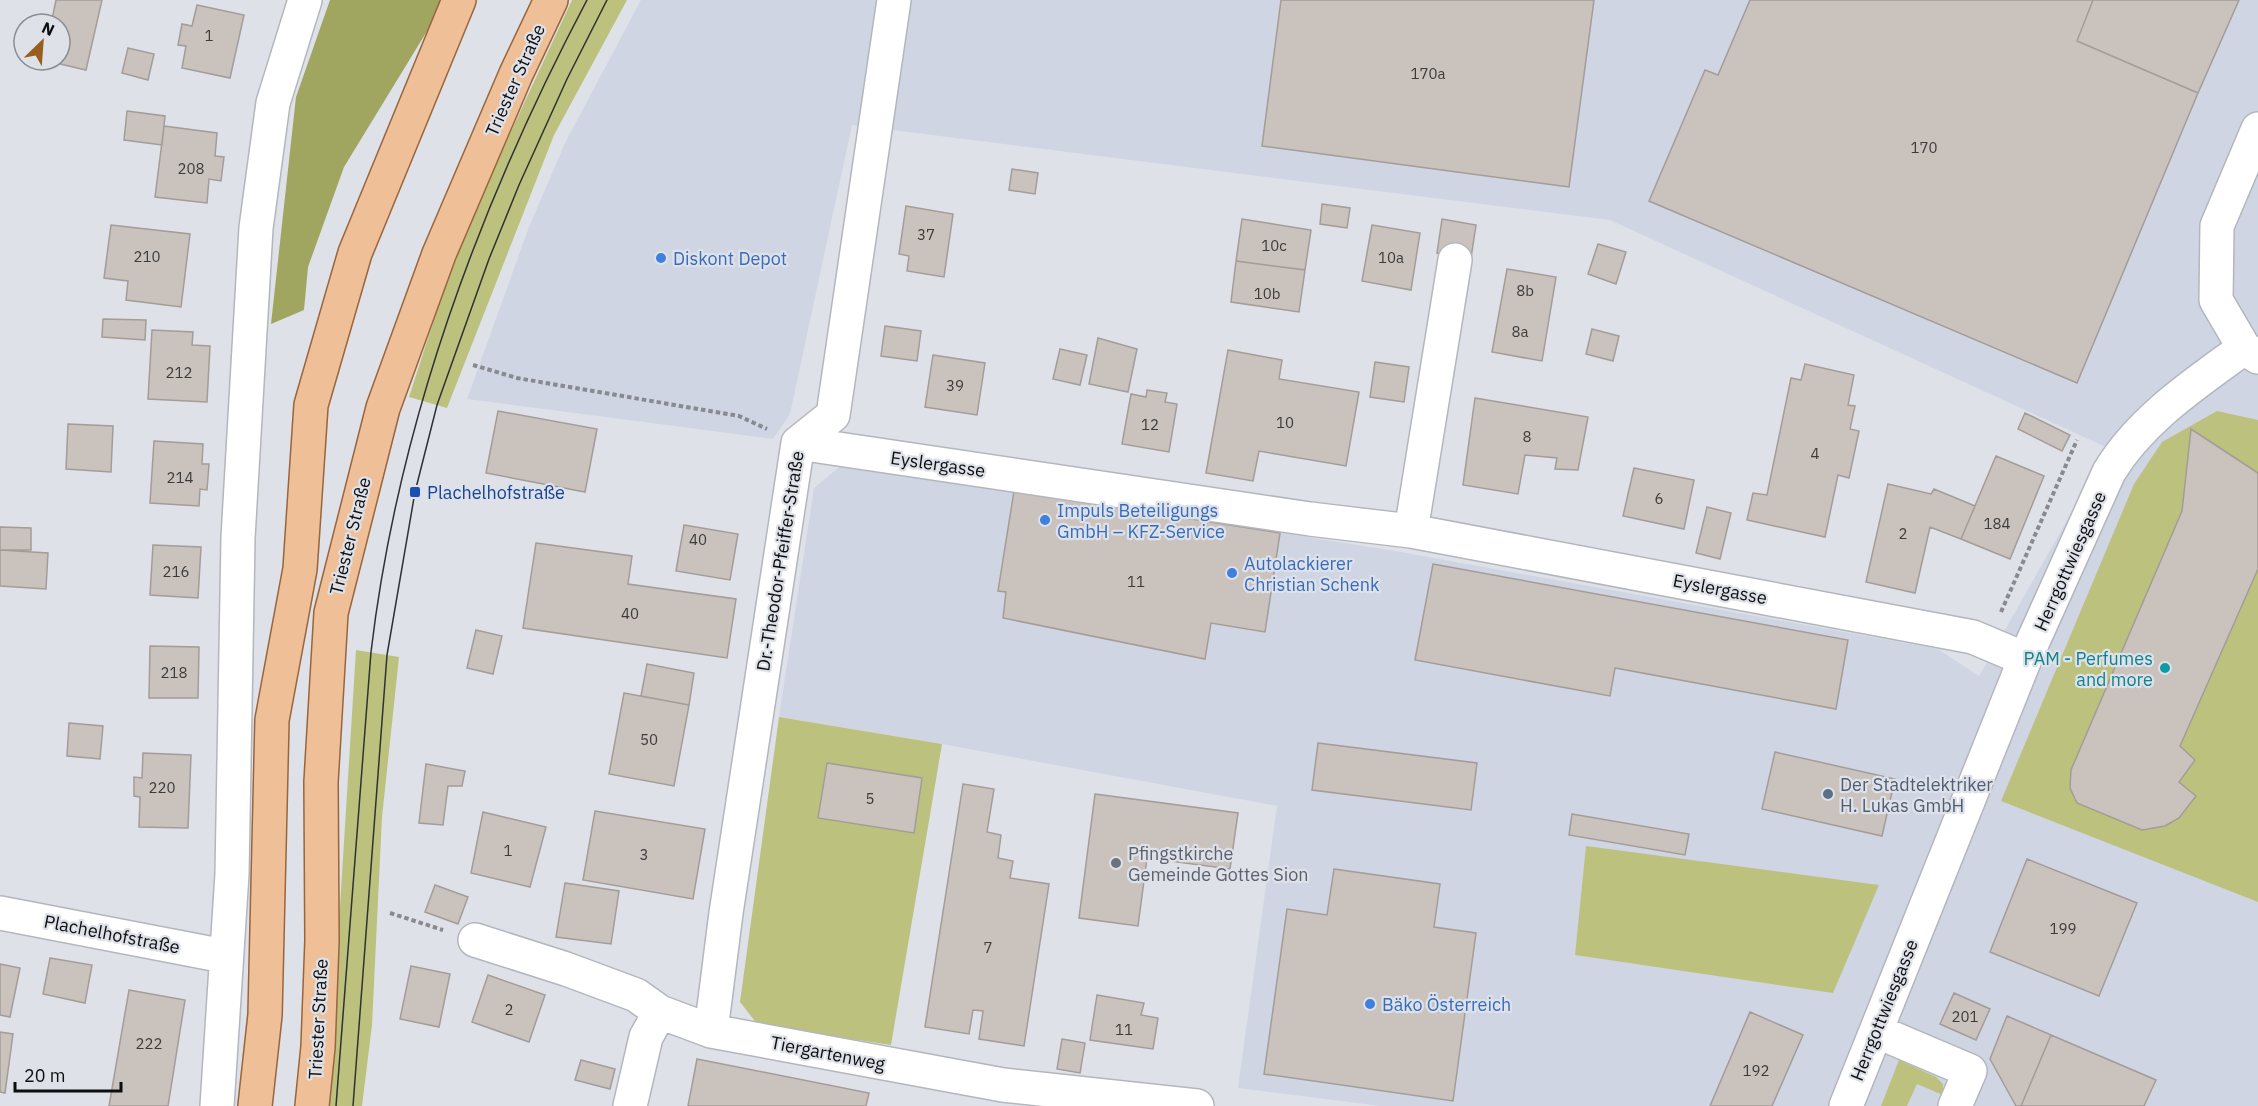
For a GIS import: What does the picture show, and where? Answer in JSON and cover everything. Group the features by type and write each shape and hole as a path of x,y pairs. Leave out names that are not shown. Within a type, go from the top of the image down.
{"main road":[{"path":"255,1106 265,1015 272,720 300,569 311,405 355,253 459,0"},
{"name":"Triester Straße","path":"312,1106 318,1047 322,941 321,782 331,613 383,408 439,254 516,74 551,0"}],"street":[{"path":"217,1106 224,956 232,873 238,538 256,228 273,103 305,0"},
{"name":"Dr.-Theodor-Pfeiffer-Straße","path":"711,1031 726,913 798,443 833,415 894,0"},
{"name":"Herrgottwiesgasse","path":"1846,1106 2025,659 2109,472 2125,446 2177,399 2251,353 2216,300 2217,226 2258,129"},
{"path":"1411,531 1455,260"},
{"name":"Eyslergasse","path":"798,443 1411,531 1973,637 2025,659"},
{"name":"Plachelhofstraße","path":"0,913 224,956"},
{"name":"Tiergartenweg","path":"475,940 566,969 636,995 660,1012 711,1031 1003,1085 1196,1106"},
{"path":"630,1106 646,1037 660,1012"},
{"path":"1875,1031 1970,1071 1955,1106"}],"path":[{"path":"473,364 517,378 739,416 798,443"},
{"path":"1997,621 2077,440"},
{"path":"390,913 475,940"}],"shaded area":[{"path":"641,0 2258,0 2258,1106 1381,1106 1238,1088 1277,806 942,744 779,717 814,488 843,464 1395,551 1938,649 1979,676 2108,448 1610,220 852,125 790,414 773,439 467,399 529,227 566,141"}],"green space":[{"path":"330,0 446,0 344,167 308,267 304,310 271,324 296,97"},
{"path":"572,0 627,0 554,135 447,408 409,397 458,246"},
{"path":"2217,411 2258,420 2258,902 2001,801 2134,484 2162,442"},
{"path":"356,650 399,657 382,817 372,1025 362,1106 322,1106 334,1002"},
{"path":"779,717 942,744 891,1045 758,1025 740,1002"},
{"path":"1586,846 1879,885 1833,993 1575,955"},
{"path":"1899,1060 1936,1077 1943,1084 1943,1095 1917,1084 1907,1106 1881,1106"}],"building":[{"path":"56,0 102,0 86,70 72,67 72,12 54,12"},
{"path":"1281,0 1594,0 1569,187 1262,146"},
{"path":"1750,0 2093,0 2077,41 2198,93 2077,383 1649,201 1705,70 1718,75"},
{"path":"2093,0 2239,0 2198,93 2077,41"},
{"path":"197,5 244,15 230,78 182,68 186,46 178,45 182,24 192,26"},
{"path":"128,48 154,54 148,80 122,73"},
{"path":"127,111 165,116 162,145 124,140"},
{"path":"164,126 217,133 215,156 224,157 221,181 209,179 207,203 155,197"},
{"path":"1012,169 1038,173 1035,194 1009,190"},
{"path":"1322,204 1350,208 1347,228 1320,224"},
{"path":"906,206 953,214 944,277 907,271 909,256 899,254"},
{"path":"1242,219 1311,230 1305,270 1236,261"},
{"path":"1442,219 1476,225 1471,258 1437,253"},
{"path":"111,225 190,234 181,307 126,300 128,281 104,278"},
{"path":"1372,225 1420,233 1411,290 1362,281"},
{"path":"1598,244 1626,252 1616,284 1588,274"},
{"path":"1236,261 1305,270 1299,312 1231,302"},
{"path":"1507,269 1556,277 1542,361 1492,352"},
{"path":"103,319 146,320 145,340 102,337"},
{"path":"885,326 921,331 917,361 881,356"},
{"path":"1592,329 1619,336 1613,361 1586,354"},
{"path":"152,330 193,332 192,345 210,346 207,402 148,399"},
{"path":"1098,338 1137,349 1128,392 1089,384"},
{"path":"1060,349 1087,355 1080,385 1053,379"},
{"path":"1228,350 1282,360 1279,379 1359,392 1346,466 1259,451 1253,481 1206,473"},
{"path":"933,355 985,363 977,415 925,407"},
{"path":"1375,362 1409,367 1404,402 1370,397"},
{"path":"1805,364 1854,375 1848,405 1855,406 1850,429 1859,431 1849,478 1838,475 1825,537 1747,520 1753,493 1767,495 1791,378 1801,380"},
{"path":"1147,390 1167,393 1165,402 1177,404 1169,452 1122,444 1131,394 1146,397"},
{"path":"1475,398 1588,417 1578,470 1555,469 1557,458 1525,455 1518,494 1463,485"},
{"path":"498,411 597,429 585,492 486,473"},
{"path":"2025,413 2070,435 2062,451 2018,429"},
{"path":"68,424 113,426 111,472 66,469"},
{"name":"PAM - Perfumes and more","path":"2191,429 2258,473 2258,569 2180,746 2195,760 2179,782 2196,796 2179,818 2165,826 2142,830 2077,803 2070,788 2071,770 2182,511"},
{"path":"154,441 203,444 202,464 209,464 207,490 200,489 199,506 150,503"},
{"path":"1996,456 2044,476 2010,559 1961,539"},
{"path":"1634,468 1694,480 1684,529 1623,516"},
{"path":"1888,484 1931,494 1934,489 1975,506 1961,539 1930,527 1915,593 1866,582"},
{"path":"1014,491 1280,533 1265,632 1211,623 1205,659 1003,618 1006,592 998,591"},
{"path":"1707,507 1731,513 1720,559 1696,553"},
{"path":"684,525 738,534 730,580 676,571"},
{"path":"0,527 31,528 31,550 0,550"},
{"path":"536,543 632,556 628,584 736,599 727,658 523,628"},
{"path":"153,545 201,547 198,598 150,595"},
{"path":"0,550 48,553 46,589 0,586"},
{"path":"1433,564 1848,640 1836,709 1615,668 1610,696 1415,660"},
{"path":"476,630 502,636 493,674 467,668"},
{"path":"150,646 199,647 198,698 149,698"},
{"path":"647,664 694,673 689,705 641,696"},
{"path":"624,693 689,705 674,786 609,774"},
{"path":"69,723 103,726 100,759 67,756"},
{"path":"1318,743 1477,763 1471,810 1312,790"},
{"name":"Der Stadtelektriker H. Lukas GmbH","path":"1775,752 1895,779 1882,836 1762,809"},
{"path":"143,753 191,755 188,828 139,827 140,797 134,796 134,777 142,778"},
{"path":"827,763 922,778 914,833 818,818"},
{"path":"426,764 465,771 462,786 448,786 443,825 419,823"},
{"path":"963,784 994,789 987,832 1001,835 998,858 1013,861 1010,878 1049,884 1024,1046 979,1039 983,1011 973,1010 969,1034 925,1027"},
{"name":"Pfingstkirche Gemeinde Gottes Sion","path":"1095,794 1238,813 1230,869 1147,858 1138,926 1079,918"},
{"path":"595,811 705,829 693,899 583,880"},
{"path":"483,812 546,827 530,887 471,873"},
{"path":"1572,814 1689,834 1685,855 1569,835"},
{"path":"2027,859 2137,903 2099,996 1990,952"},
{"name":"Bäko Österreich","path":"1334,869 1440,884 1434,927 1476,933 1453,1101 1264,1074 1287,909 1327,915"},
{"path":"565,883 619,891 611,944 556,937"},
{"path":"435,885 468,897 458,924 425,912"},
{"path":"50,958 92,965 85,1003 43,994"},
{"path":"0,964 20,968 10,1017 0,1015"},
{"path":"411,966 450,974 439,1027 400,1019"},
{"path":"488,975 545,995 529,1042 472,1022"},
{"path":"129,990 185,1000 168,1106 109,1106"},
{"path":"1954,993 1990,1009 1976,1040 1940,1024"},
{"path":"1097,995 1144,1003 1141,1015 1158,1018 1153,1049 1090,1040"},
{"path":"1750,1012 1803,1035 1772,1106 1710,1106"},
{"path":"2007,1016 2051,1035 2021,1106 2016,1106 1990,1059"},
{"path":"0,1032 13,1034 5,1093 0,1092"},
{"path":"2051,1035 2156,1080 2144,1106 2021,1106"},
{"path":"1062,1039 1085,1043 1080,1073 1057,1069"},
{"path":"697,1059 869,1093 866,1106 688,1106"},
{"path":"581,1060 615,1069 610,1089 575,1080"}],"tram line":[{"path":"336,1106 371,652 384,567 401,482 423,399 449,316 479,235 512,155 587,0"},
{"path":"353,1106 387,655 415,492 437,405 489,259 519,185 567,79 607,0"}],"place":[{"name":"Diskont Depot","path":"661,258"},
{"name":"Plachelhofstraße","path":"415,492"},
{"name":"Impuls Beteiligungs GmbH – KFZ-Service","path":"1045,520"},
{"name":"Autolackierer Christian Schenk","path":"1232,573"},
{"name":"PAM - Perfumes and more","path":"2165,668"},
{"name":"Der Stadtelektriker H. Lukas GmbH","path":"1828,794"},
{"name":"Pfingstkirche Gemeinde Gottes Sion","path":"1116,863"},
{"name":"Bäko Österreich","path":"1370,1004"}]}
